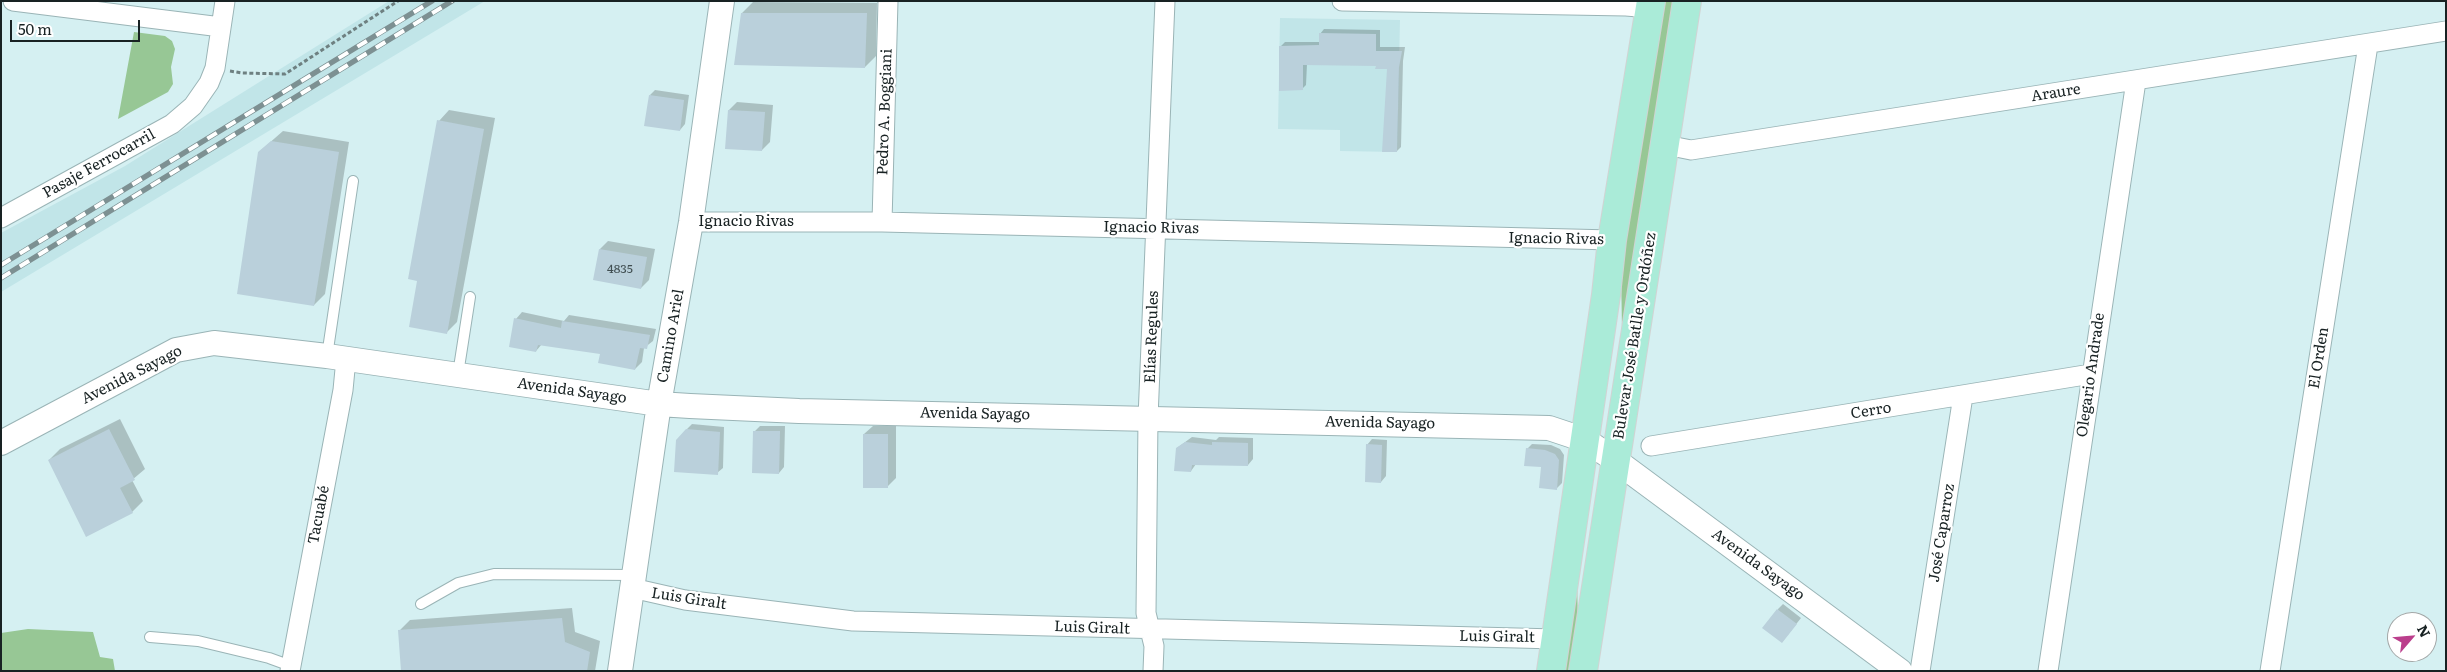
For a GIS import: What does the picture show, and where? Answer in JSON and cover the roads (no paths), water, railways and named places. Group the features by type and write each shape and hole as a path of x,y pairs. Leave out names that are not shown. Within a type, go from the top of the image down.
{"main road":[{"name":"Bulevar José Batlle y Ordóñez","path":"1583,671 1687,1"},
{"path":"1551,671 1612,240 1650,5"}],"street":[{"path":"13,1 221,27"},
{"name":"Pasaje Ferrocarril","path":"1,218 172,124 193,106 209,83 215,68 225,1"},
{"name":"Camino Ariel","path":"620,671 659,404 690,222 722,1"},
{"name":"Pedro A. Boggiani","path":"882,222 888,1"},
{"name":"Elías Regules","path":"1153,671 1154,646 1146,613 1148,418 1165,1"},
{"path":"1342,1 1650,5"},
{"name":"Araure","path":"1666,145 1691,150 2446,31"},
{"name":"El Orden","path":"2270,671 2368,44"},
{"name":"Olegario Andrade","path":"2048,671 2136,80"},
{"name":"Ignacio Rivas","path":"690,222 882,222 1612,240"},
{"name":"Avenida Sayago","path":"1,443 176,350 196,345 229,343 659,404 799,411 1549,428 1585,440 1615,460 1900,671"},
{"name":"Tacuabé","path":"290,668 342,390 337,358"},
{"name":"Cerro","path":"1651,446 2091,374"},
{"name":"José Caparroz","path":"1920,671 1963,396"},
{"name":"Luis Giralt","path":"632,582 685,600 853,621 1556,639"}],"lane":[{"name":"Tacuabé","path":"337,358 353,181"},
{"path":"458,374 470,297"},
{"path":"421,604 458,583 494,574 632,582"},
{"path":"150,637 198,641 269,658 290,668"}],"railway":[{"path":"1,265 432,1"},
{"path":"1,278 452,1"}]}
